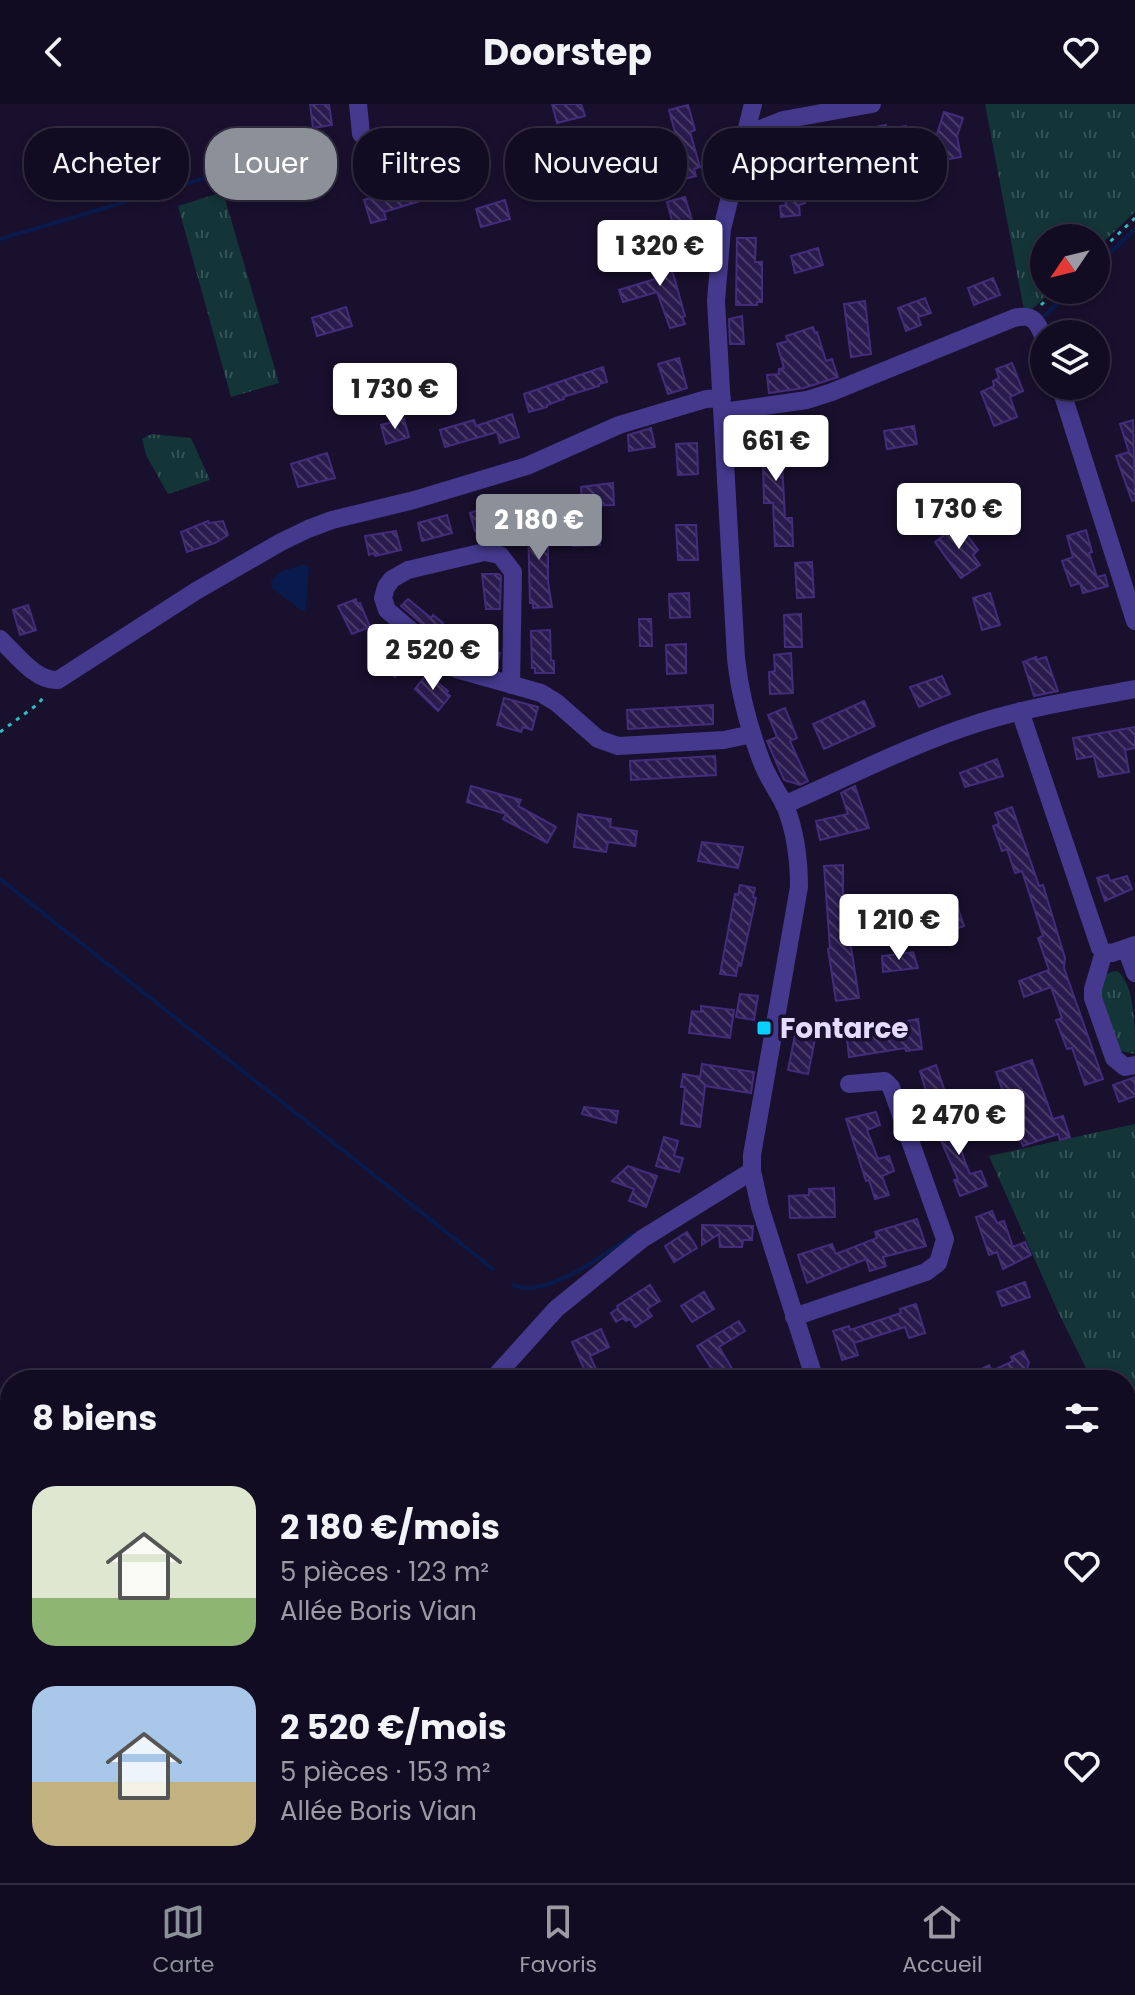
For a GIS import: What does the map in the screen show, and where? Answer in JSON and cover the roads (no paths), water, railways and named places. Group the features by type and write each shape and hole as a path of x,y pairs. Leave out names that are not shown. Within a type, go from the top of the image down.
{"street":[{"path":"358,104 360,128"},
{"path":"747,128 753,104"},
{"path":"763,128 783,120 872,104"},
{"path":"729,200 722,229 716,301 736,658 740,696 752,734 773,787 784,805 796,843 799,887 752,1155 752,1171 760,1207 812,1370"},
{"path":"0,639 37,674 57,679 196,591 308,529 332,520 414,500 527,466 619,425 706,399 722,405 807,400 1014,318 1029,316 1035,320"},
{"path":"1064,400 1135,621"},
{"path":"511,685 513,572 500,555 484,552 408,570 392,579 383,598 392,617 456,669 547,697 611,746 724,740 752,734"},
{"path":"784,805 938,737 1020,711 1135,689"},
{"path":"1020,711 1091,924 1104,952"},
{"path":"1104,952 1130,946 1135,973"},
{"path":"1104,952 1093,998 1114,1058 1125,1067 1135,1065"},
{"path":"794,1317 926,1272 938,1263 945,1239 891,1087 885,1081 849,1084"},
{"path":"501,1370 556,1309 642,1239 752,1171"}],"water":[{"path":"305,564 309,567 306,609 302,611 272,588 271,581 282,571"}],"waterway":[{"path":"0,239 205,178"},
{"path":"1110,253 1135,229"},
{"path":"1045,315 1056,304"},
{"path":"0,879 493,1269"},
{"path":"513,1285 527,1288 558,1281 592,1263 633,1235"}],"place":[{"name":"Fontarce","path":"764,1028"}]}
